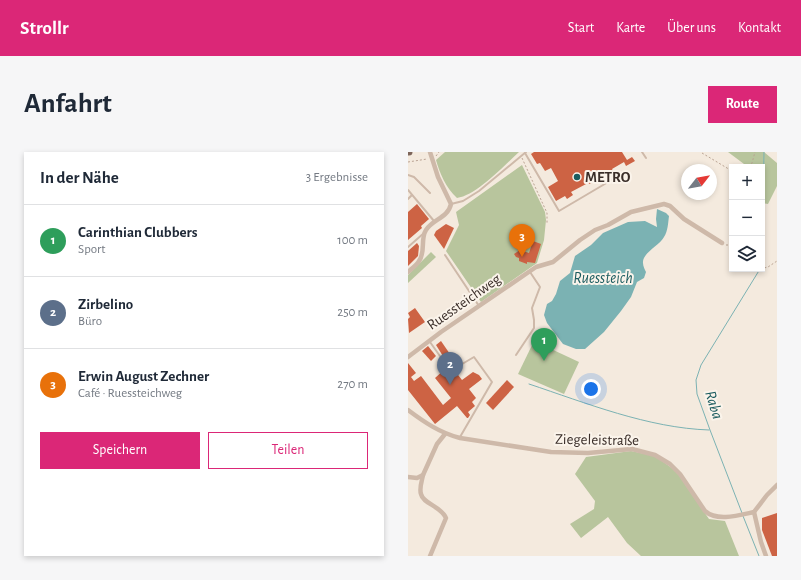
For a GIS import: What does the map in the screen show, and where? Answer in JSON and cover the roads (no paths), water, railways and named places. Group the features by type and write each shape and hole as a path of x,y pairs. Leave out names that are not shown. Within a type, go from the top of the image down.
{"street":[{"path":"408,272 420,260 424,232 434,222 447,213 451,204 438,177 431,155"},
{"name":"Ruessteichweg","path":"408,357 530,270 553,262 595,230 608,225 631,212 664,204 670,206 684,220 722,243"},
{"name":"Ziegeleistraße","path":"408,410 445,434 460,438 551,452 588,453 632,449 655,454 670,464 680,474 709,515 738,515 754,512"},
{"path":"430,556 446,518 442,511 424,500 421,496 421,487 423,475 437,444 445,434"},
{"path":"408,477 416,478 423,475"},
{"path":"766,556 754,512 777,485"}],"lane":[{"path":"642,152 646,158"},
{"path":"451,204 463,201 479,191 526,153 559,211 620,175"},
{"path":"408,175 414,177 430,193"},
{"path":"408,190 434,222"},
{"path":"408,199 412,196"},
{"path":"408,247 424,232"},
{"path":"445,255 479,306"},
{"path":"516,355 535,325 532,308 540,286 530,270"},
{"path":"429,341 447,366 457,367 474,357 492,382 460,438"}],"water":[{"name":"Ruessteich","path":"657,209 669,216 668,227 662,240 643,259 646,272 644,278 637,282 631,297 604,332 585,349 576,349 563,344 547,323 544,315 547,304 552,301 556,294 560,281 570,273 575,256 591,245 603,233 628,222 645,221 657,227"}],"waterway":[{"name":"Raba","path":"762,236 764,152"},
{"name":"Raba","path":"742,513 697,394 696,380 701,365 758,272"},
{"path":"529,384 640,420 663,425 709,430"},
{"name":"Raba","path":"743,516 759,556"}],"place":[{"name":"METRO","path":"577,177"},
{"name":"Erwin August Zechner","path":"522,257"},
{"name":"Carinthian Clubbers","path":"544,361"},
{"name":"Zirbelino","path":"450,385"}]}
